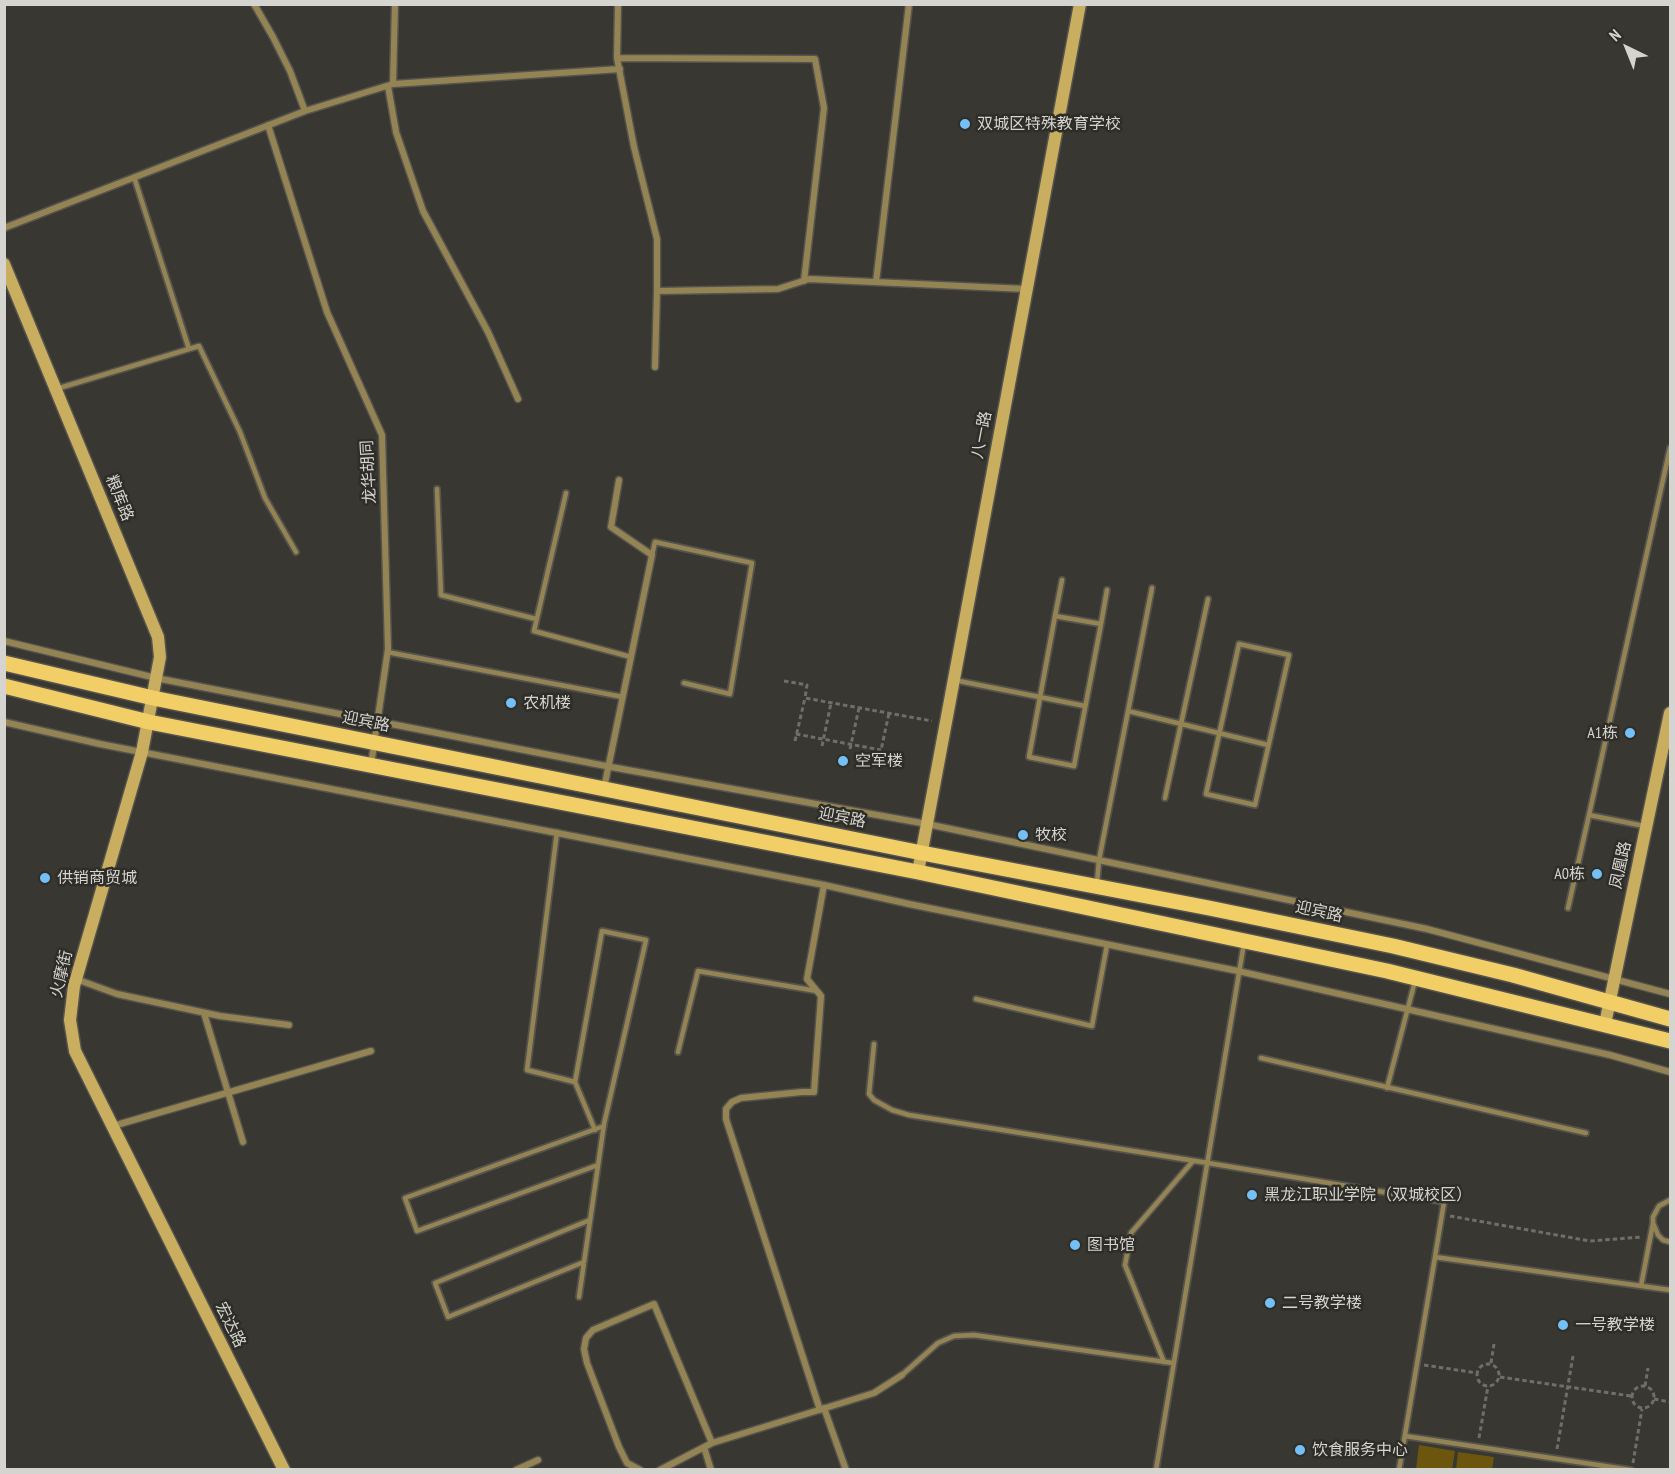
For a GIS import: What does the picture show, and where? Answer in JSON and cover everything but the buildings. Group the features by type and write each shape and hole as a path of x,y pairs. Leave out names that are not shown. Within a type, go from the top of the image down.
{"main road":[{"name":"迎宾路","path":"4,663 153,698 1393,946 1513,975 1609,1003 1671,1018"},
{"path":"4,686 148,722 918,872 1245,941 1416,978 1671,1041"}],"street":[{"path":"254,4 290,71 305,111"},
{"path":"395,4 391,85 396,132 423,211 488,332 518,399"},
{"path":"618,4 617,58 634,147 657,238 655,367"},
{"path":"876,282 909,4"},
{"name":"八一路","path":"918,872 1080,4"},
{"path":"617,58 815,59 824,108 804,281"},
{"path":"4,228 305,111 391,85 620,69"},
{"name":"龙华胡同","path":"268,125 327,312 382,435 387,652 371,765"},
{"name":"粮库路","path":"4,264 158,637 160,657 142,752"},
{"path":"657,291 778,289 809,279 1026,289"},
{"path":"604,789 652,555 611,527 619,480"},
{"path":"4,641 156,678 608,767 927,824 1427,929 1671,994"},
{"name":"凤凰路","path":"1605,1024 1671,713"},
{"path":"4,722 142,752 824,885 1238,971 1610,1055 1671,1072"},
{"name":"火摩街","path":"142,752 76,979 70,1020 75,1051 147,1194"},
{"path":"824,885 807,980 821,996 814,1092 741,1098 732,1102 726,1109 726,1119 822,1409 846,1470"},
{"path":"76,979 117,994 204,1013 289,1024"},
{"path":"204,1013 243,1142"},
{"path":"113,1126 372,1051"},
{"name":"宏达路","path":"147,1194 284,1470"},
{"path":"640,1470 627,1463 619,1447 587,1363 584,1349 586,1338 593,1330 654,1304 712,1443"},
{"path":"660,1470 712,1443 874,1393 902,1375"},
{"path":"704,1447 711,1470"},
{"path":"516,1470 538,1460"}],"lane":[{"path":"134,177 189,349"},
{"path":"56,388 199,346 240,432 265,498 297,552"},
{"path":"1568,908 1671,448"},
{"path":"437,489 441,595 536,619"},
{"path":"566,493 534,631 631,657"},
{"path":"652,555 655,542 752,563 730,694 684,683"},
{"path":"1062,580 1029,758 1074,766 1107,590"},
{"path":"1096,886 1099,860 1152,588"},
{"path":"1166,798 1208,599"},
{"path":"1055,616 1101,624"},
{"path":"1239,644 1289,655 1269,745 1255,805 1206,794 1239,644"},
{"path":"387,652 623,698"},
{"path":"954,680 1085,706"},
{"path":"1128,711 1269,745"},
{"path":"1589,814 1646,826"},
{"path":"556,832 526,1070 575,1082"},
{"path":"579,1297 604,1126 646,940 602,931 575,1082 595,1130"},
{"path":"1155,1469 1208,1163 1238,971 1245,941"},
{"path":"976,999 1092,1026 1107,945"},
{"path":"678,1052 698,971 817,991"},
{"path":"1387,1088 1416,978"},
{"path":"874,1044 869,1094 874,1100 892,1110 909,1115 1444,1202 1399,1470"},
{"path":"1261,1058 1586,1133"},
{"path":"598,1165 417,1231 405,1198 604,1126"},
{"path":"1164,1362 1125,1265 1131,1233 1193,1161"},
{"path":"1641,1286 1655,1211 1659,1206 1671,1200"},
{"path":"584,1262 448,1317 435,1283 590,1220"},
{"path":"1653,1223 1658,1235 1663,1240 1671,1242"},
{"path":"1435,1257 1671,1290"},
{"path":"902,1375 938,1343 954,1336 974,1335 1173,1363"},
{"path":"1405,1436 1632,1470"}],"path":[{"path":"784,681 807,685 795,741"},
{"path":"805,698 946,724"},
{"path":"822,746 831,703"},
{"path":"851,746 859,708"},
{"path":"796,734 880,752 889,713"},
{"path":"1442,1215 1590,1241 1650,1235"},
{"path":"1491,1363 1494,1344"},
{"path":"1556,1458 1573,1356"},
{"path":"1417,1363 1477,1373"},
{"path":"1491,1363 1497,1367 1500,1377 1495,1384 1488,1386 1478,1380 1477,1373 1484,1364 1491,1363"},
{"path":"1645,1386 1648,1368"},
{"path":"1500,1377 1631,1396"},
{"path":"1477,1447 1488,1386"},
{"path":"1645,1386 1652,1390 1654,1399 1649,1407 1642,1409 1633,1403 1631,1396 1638,1387 1645,1386"},
{"path":"1654,1399 1671,1402"},
{"path":"1632,1470 1642,1409"}],"shaded area":[{"path":"1419,1445 1455,1451 1452,1469 1416,1469"},
{"path":"1458,1452 1494,1457 1492,1469 1456,1469"}],"place":[{"name":"双城区特殊教育学校","path":"965,124"},
{"name":"农机楼","path":"511,703"},
{"name":"A1栋","path":"1630,733"},
{"name":"空军楼","path":"843,761"},
{"name":"牧校","path":"1023,835"},
{"name":"A0栋","path":"1597,874"},
{"name":"供销商贸城","path":"45,878"},
{"name":"黑龙江职业学院（双城校区）","path":"1252,1195"},
{"name":"图书馆","path":"1075,1245"},
{"name":"二号教学楼","path":"1270,1303"},
{"name":"一号教学楼","path":"1563,1325"},
{"name":"饮食服务中心","path":"1300,1450"}]}
